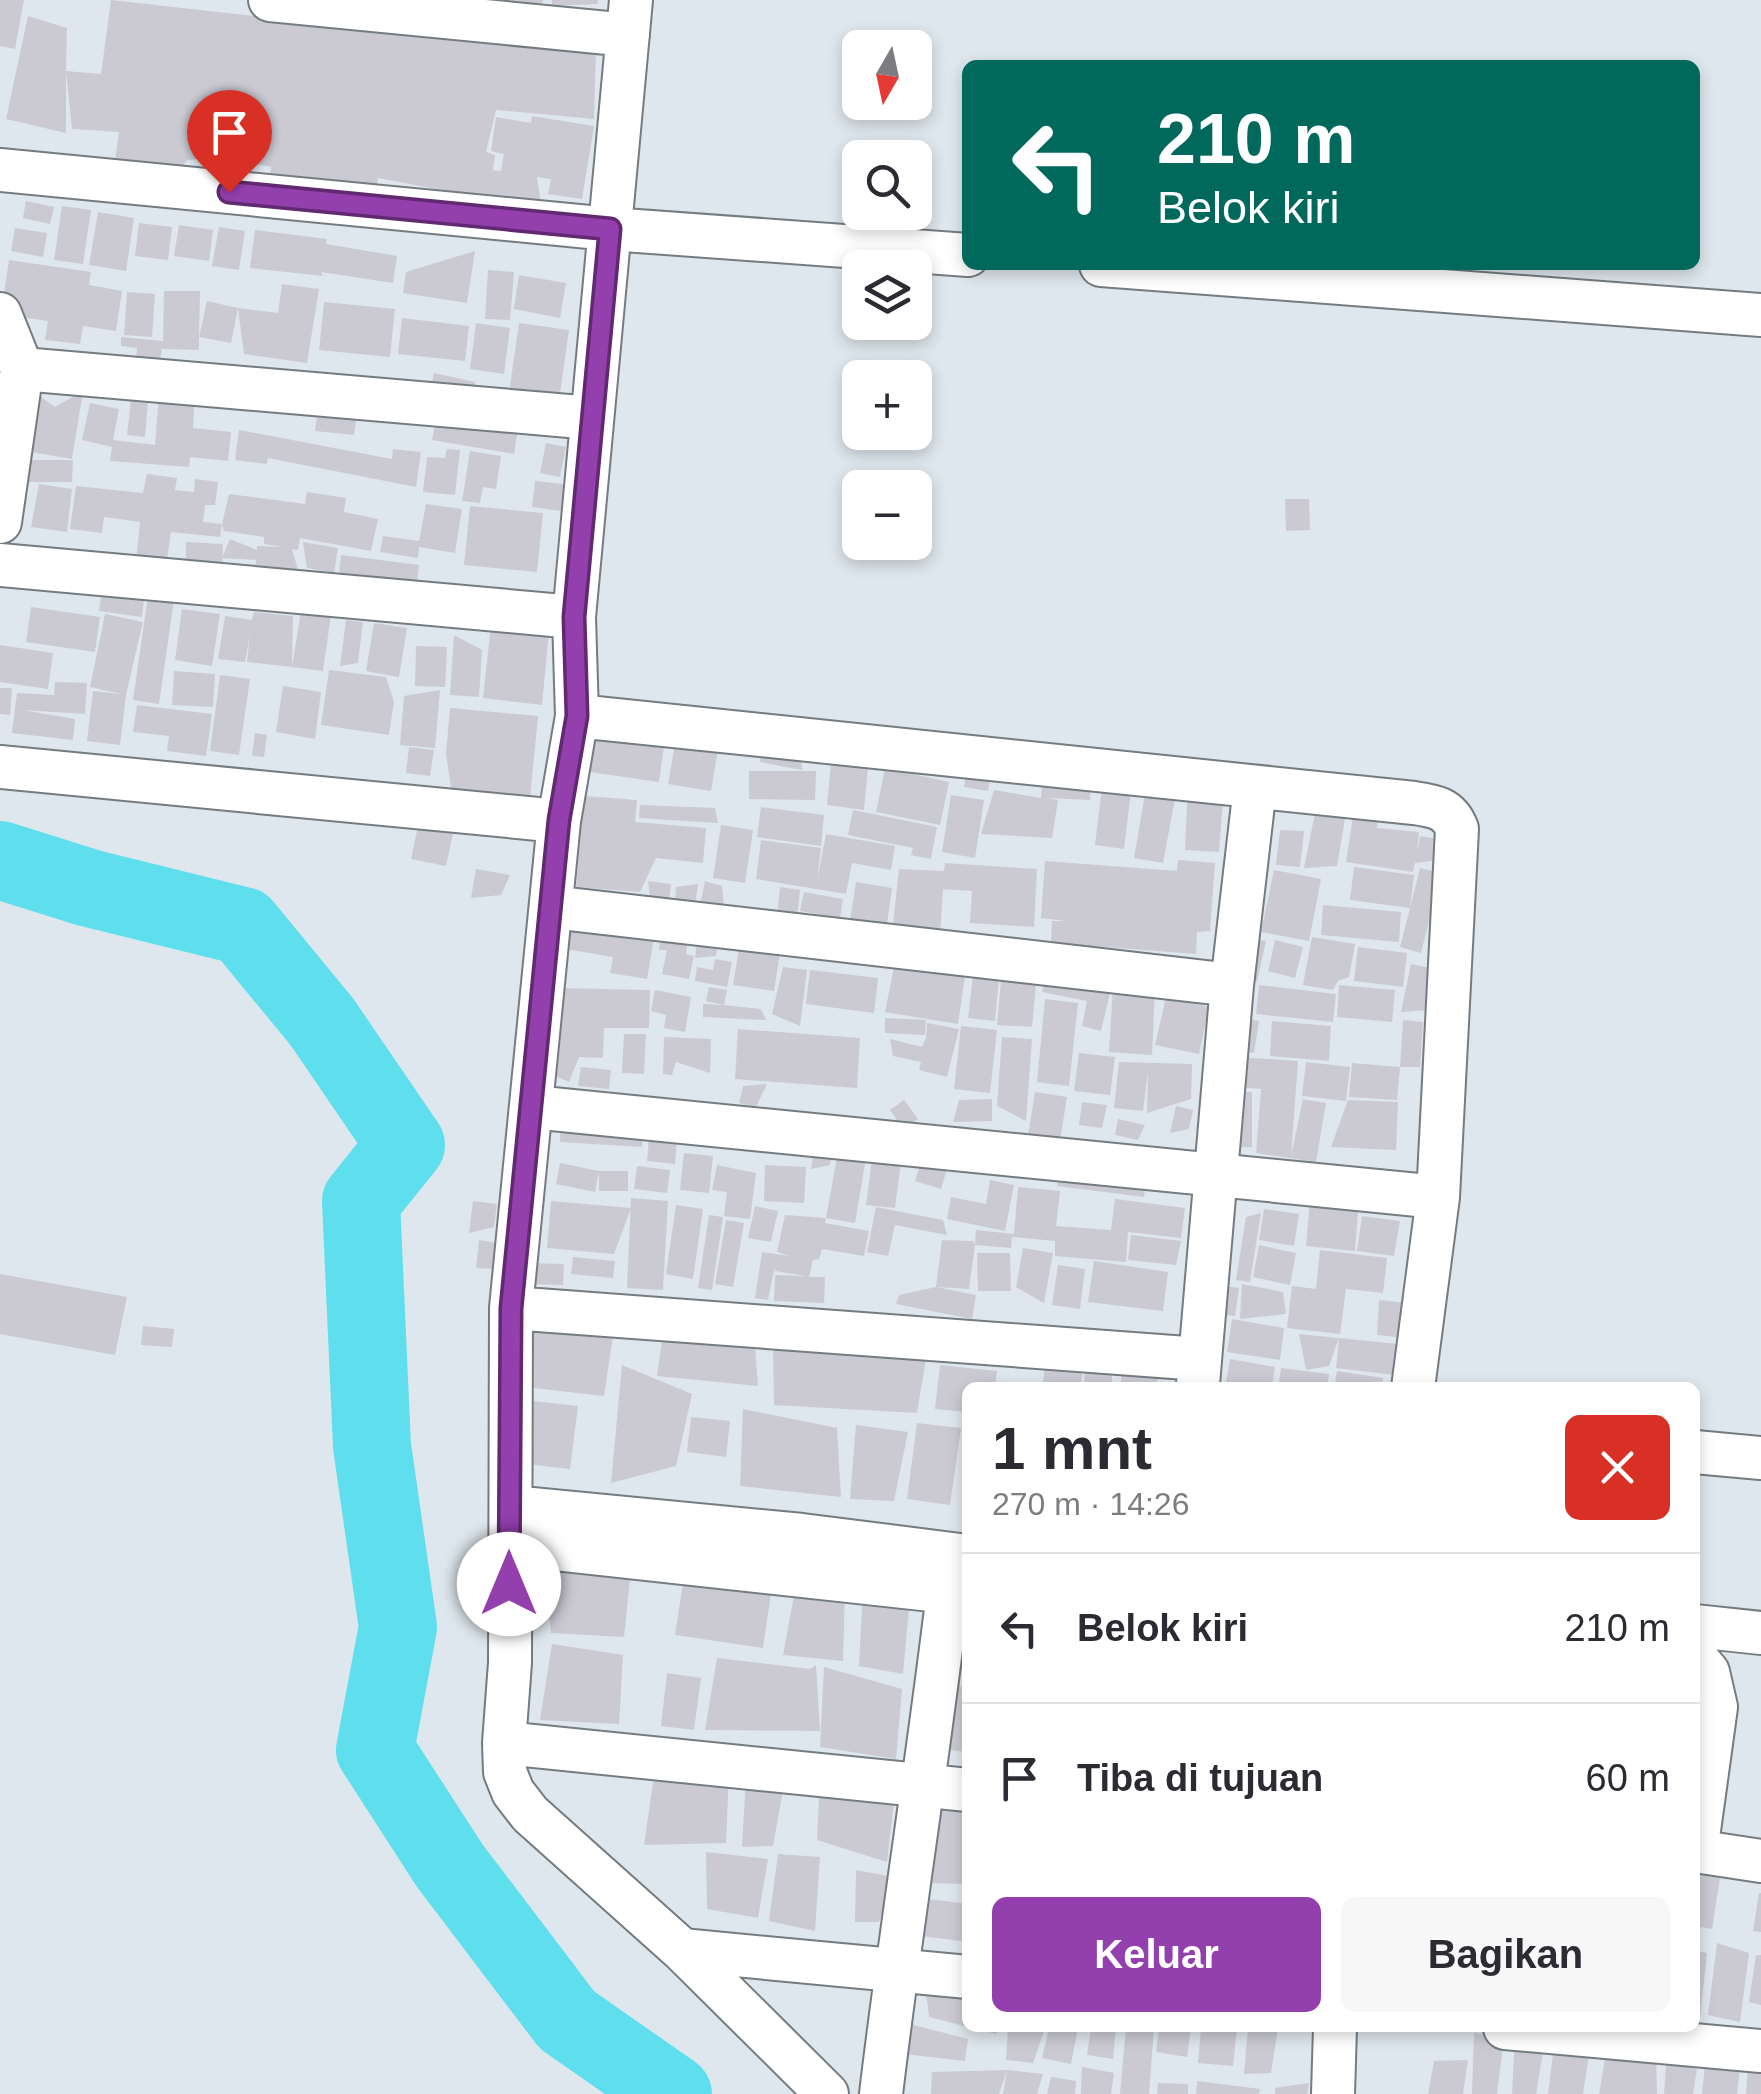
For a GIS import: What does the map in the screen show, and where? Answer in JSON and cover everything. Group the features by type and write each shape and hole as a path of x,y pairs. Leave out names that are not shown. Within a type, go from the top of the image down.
{"street":[{"path":"270,0 630,18 574,617 577,716 559,820 511,1308 506,1772 513,1792 530,1814 682,1950 827,2094"},
{"path":"0,170 610,229 962,255"},
{"path":"1167,270 1761,315"},
{"path":"0,314 22,369 0,522"},
{"path":"22,369 592,418"},
{"path":"0,564 574,617"},
{"path":"577,716 1414,803 1441,808 1452,816 1458,829 1438,1197 1414,1382"},
{"path":"0,767 559,820"},
{"path":"511,1308 1199,1373 1232,985 1255,788"},
{"path":"551,907 1232,985"},
{"path":"532,1107 1438,1197"},
{"path":"1700,1452 1761,1458"},
{"path":"510,1525 802,1535 961,1581 896,1970 881,2094"},
{"path":"1700,1627 1761,1633"},
{"path":"1700,1663 1708,1672 1716,1707 1700,1823"},
{"path":"504,1743 962,1789"},
{"path":"1700,1851 1759,1843"},
{"path":"682,1950 962,1976"},
{"path":"1333,2094 1335,2032"},
{"path":"1550,2032 1761,2051"}],"building":[{"path":"0,0 24,0 15,49 0,46"},
{"path":"111,0 596,54 594,119 496,110 486,152 495,155 493,170 501,171 504,154 491,151 496,117 531,123 532,116 594,126 582,199 548,194 551,179 537,177 541,204 444,198 436,189 378,178 376,191 270,177 271,167 244,162 240,177 212,175 211,158 187,160 176,175 115,161 119,132 72,129 66,71 101,74"},
{"path":"504,0 543,0 541,7"},
{"path":"552,0 598,0 597,4 552,6"},
{"path":"28,16 67,28 66,133 6,119"},
{"path":"26,201 54,207 50,224 23,218"},
{"path":"62,206 91,210 83,264 54,260"},
{"path":"98,212 134,218 126,271 89,265"},
{"path":"139,223 172,227 168,260 135,256"},
{"path":"179,225 213,230 209,261 174,256"},
{"path":"219,227 245,231 239,270 212,266"},
{"path":"15,228 47,233 43,257 11,251"},
{"path":"255,230 327,239 326,244 397,256 393,283 321,272 323,276 250,268"},
{"path":"475,251 467,303 403,293 406,272"},
{"path":"9,260 91,272 89,285 122,291 116,331 83,326 80,344 45,340 48,321 1,314"},
{"path":"488,270 514,272 510,320 485,319"},
{"path":"519,275 566,283 560,318 514,309"},
{"path":"282,284 319,289 307,363 244,354 238,308 278,313"},
{"path":"164,291 200,291 199,350 162,349 160,361 136,358 137,348 121,346 121,337 163,341"},
{"path":"127,292 155,294 152,337 124,335"},
{"path":"207,301 238,308 231,343 199,337"},
{"path":"324,302 395,309 390,357 319,350"},
{"path":"402,318 469,326 465,361 398,354"},
{"path":"476,323 510,328 504,374 470,369"},
{"path":"519,323 569,330 559,400 509,393"},
{"path":"434,373 475,382 472,396 431,386"},
{"path":"83,391 72,459 25,451 34,392 55,407"},
{"path":"159,394 195,397 193,428 231,432 228,461 190,457 189,467 110,461 112,447 82,440 90,403 119,409 113,440 155,445"},
{"path":"131,400 148,402 145,437 127,435"},
{"path":"319,402 358,407 354,435 315,431"},
{"path":"437,415 518,429 514,454 432,440"},
{"path":"239,430 392,459 393,449 421,452 416,487 268,458 267,464 235,460"},
{"path":"546,443 566,447 560,477 540,473"},
{"path":"447,449 460,450 455,495 423,492 427,457 445,458"},
{"path":"470,451 501,456 496,489 483,487 480,503 462,501"},
{"path":"24,460 73,460 72,482 24,482"},
{"path":"147,474 177,478 175,490 194,492 195,479 218,482 215,505 205,505 203,522 222,524 220,537 171,532 166,566 136,562 140,522 104,517 102,533 70,529 76,486 143,493"},
{"path":"535,481 564,484 561,511 532,507"},
{"path":"39,484 72,489 67,532 31,527"},
{"path":"307,492 346,498 344,512 378,519 371,551 300,538 298,550 292,549 299,573 255,570 256,560 222,558 230,539 257,550 257,546 284,547 264,544 264,537 224,531 229,494 305,504"},
{"path":"1285,499 1309,499 1310,530 1286,531"},
{"path":"426,504 462,509 455,553 419,547 418,558 380,552 383,536 419,541"},
{"path":"470,506 543,513 537,572 464,565"},
{"path":"186,542 223,544 222,568 186,566"},
{"path":"303,542 338,548 334,573 307,568"},
{"path":"341,555 419,565 417,585 339,575"},
{"path":"103,583 145,589 142,617 99,611"},
{"path":"148,596 174,600 159,704 133,700"},
{"path":"31,607 100,617 95,652 26,642"},
{"path":"182,609 220,614 212,666 175,660"},
{"path":"301,611 331,615 323,671 292,667"},
{"path":"254,612 293,616 292,667 247,662 250,634 245,662 218,659 225,616 252,620"},
{"path":"105,614 143,622 126,695 120,745 87,741 93,691 122,694 90,687"},
{"path":"346,620 363,622 358,663 340,666"},
{"path":"374,623 407,628 399,677 366,671"},
{"path":"491,625 549,632 542,705 483,698"},
{"path":"454,635 482,650 479,697 450,695"},
{"path":"0,645 53,653 48,689 0,682"},
{"path":"416,646 447,647 445,687 415,686"},
{"path":"329,670 386,677 394,702 389,735 321,725"},
{"path":"174,671 215,674 213,707 172,705"},
{"path":"220,675 250,679 239,755 210,751"},
{"path":"55,682 87,683 85,714 22,710 75,719 73,740 12,733 17,693 54,695"},
{"path":"283,686 321,692 315,739 276,732"},
{"path":"0,688 12,688 10,715 0,714"},
{"path":"440,690 435,748 400,745 404,696"},
{"path":"137,705 212,714 206,756 167,751 169,736 133,732"},
{"path":"450,708 538,716 530,798 451,788 446,754"},
{"path":"589,728 665,739 659,782 583,771"},
{"path":"255,733 267,735 264,757 252,756"},
{"path":"676,738 719,744 711,791 668,784"},
{"path":"764,740 800,747 802,770 760,762"},
{"path":"409,747 434,750 430,776 406,773"},
{"path":"832,754 869,757 864,810 827,805"},
{"path":"885,768 949,782 940,825 876,812"},
{"path":"967,769 991,772 988,791 964,787"},
{"path":"749,771 816,771 815,800 749,799"},
{"path":"1043,775 1091,778 1090,800 1045,798 1058,800 1052,838 981,834 994,790 1041,798"},
{"path":"1188,786 1224,788 1219,852 1185,850"},
{"path":"1102,787 1131,791 1124,849 1095,845"},
{"path":"1146,788 1176,793 1163,863 1134,858"},
{"path":"951,795 984,800 975,858 942,852"},
{"path":"584,796 637,800 635,822 706,828 703,863 656,858 640,892 576,887"},
{"path":"1355,803 1380,807 1377,828 1419,832 1417,853 1420,836 1443,840 1439,860 1415,863 1413,872 1346,862"},
{"path":"640,805 715,808 718,823 639,818"},
{"path":"761,807 824,815 821,846 757,837"},
{"path":"1316,808 1346,813 1337,866 1304,868"},
{"path":"853,810 937,827 931,859 911,855 913,848 848,835"},
{"path":"421,812 456,819 446,866 411,859"},
{"path":"721,825 753,830 745,883 713,878"},
{"path":"1280,830 1304,831 1300,867 1276,865"},
{"path":"826,834 895,846 891,870 852,863 846,894 756,879 761,840 821,848 817,881"},
{"path":"1178,860 1215,863 1210,931 1197,932 1196,954 1051,943 1052,921 1066,921 1041,918 1045,861 1177,871"},
{"path":"945,863 1037,869 1034,927 970,923 972,891 943,889 940,936 893,925 899,869 944,871"},
{"path":"1354,867 1414,875 1410,908 1350,900"},
{"path":"1420,868 1441,873 1421,953 1400,947"},
{"path":"476,869 510,875 501,895 471,898"},
{"path":"1274,870 1321,879 1309,941 1261,932"},
{"path":"648,881 671,884 669,901 650,898"},
{"path":"705,881 722,886 724,906 701,901"},
{"path":"856,882 892,888 885,938 848,933"},
{"path":"698,884 695,905 675,903 676,887"},
{"path":"780,887 800,890 797,917 777,915"},
{"path":"804,892 843,899 840,918 800,911"},
{"path":"1323,905 1401,912 1399,942 1321,935"},
{"path":"565,917 657,920 647,979 610,973 613,957 560,948"},
{"path":"662,922 690,925 686,954 694,956 689,979 662,974 667,950 659,950"},
{"path":"698,935 719,939 716,956 695,958"},
{"path":"741,936 780,953 774,991 733,985"},
{"path":"1312,937 1355,944 1349,977 1338,981 1333,990 1303,985"},
{"path":"1250,938 1266,941 1257,982 1241,978"},
{"path":"1275,940 1303,947 1295,978 1268,971"},
{"path":"1358,947 1407,953 1403,987 1354,981"},
{"path":"715,959 732,962 727,987 695,981 697,967 713,970"},
{"path":"895,962 965,976 958,1024 885,1012"},
{"path":"1411,964 1435,969 1427,1010 1401,1012"},
{"path":"783,967 807,970 800,1026 772,1014"},
{"path":"1047,969 1114,976 1101,1031 1082,1026 1087,1001 1042,992"},
{"path":"810,970 878,978 874,1013 806,1004"},
{"path":"973,975 999,978 995,1021 968,1018"},
{"path":"1001,981 1036,984 1032,1027 997,1025"},
{"path":"1259,985 1336,994 1333,1022 1256,1014"},
{"path":"1339,985 1395,990 1392,1022 1337,1017"},
{"path":"709,987 727,990 724,1005 706,1001"},
{"path":"1113,987 1155,990 1152,1055 1109,1052"},
{"path":"556,988 650,990 649,1028 604,1028 603,1058 579,1057 569,1082 553,1075"},
{"path":"655,990 691,997 685,1032 664,1028 666,1015 651,1011"},
{"path":"1166,997 1209,1007 1199,1054 1155,1045"},
{"path":"1045,999 1078,1003 1069,1086 1037,1082"},
{"path":"703,1004 761,1009 766,1020 703,1017"},
{"path":"885,1018 926,1020 925,1035 885,1033"},
{"path":"1243,1018 1259,1021 1254,1053 1237,1050"},
{"path":"1403,1020 1423,1022 1420,1067 1400,1067"},
{"path":"1272,1021 1331,1026 1329,1061 1270,1056"},
{"path":"927,1023 959,1029 947,1077 919,1070 921,1062 893,1056 890,1039 922,1047"},
{"path":"961,1026 997,1030 990,1093 954,1089"},
{"path":"738,1029 860,1038 857,1088 735,1079"},
{"path":"624,1034 646,1034 644,1074 622,1073"},
{"path":"664,1037 711,1039 710,1073 676,1062 672,1075 663,1074"},
{"path":"1002,1037 1032,1039 1026,1121 997,1106"},
{"path":"1079,1053 1115,1057 1110,1095 1074,1091"},
{"path":"1237,1057 1298,1061 1291,1156 1303,1099 1326,1103 1316,1162 1256,1153 1261,1089 1236,1087"},
{"path":"1119,1062 1192,1064 1191,1099 1147,1113 1148,1071 1143,1111 1114,1108"},
{"path":"1306,1062 1350,1067 1346,1101 1302,1096"},
{"path":"1352,1063 1400,1067 1397,1100 1349,1097"},
{"path":"581,1067 611,1070 609,1089 578,1086"},
{"path":"767,1084 756,1107 739,1103 743,1086"},
{"path":"1035,1092 1067,1097 1059,1147 1027,1142"},
{"path":"1232,1092 1252,1092 1252,1147 1231,1147"},
{"path":"992,1099 992,1121 953,1122 959,1100"},
{"path":"904,1100 918,1119 903,1129 890,1110"},
{"path":"1348,1100 1398,1102 1396,1150 1331,1147"},
{"path":"1082,1102 1107,1105 1102,1128 1079,1125"},
{"path":"1176,1106 1193,1110 1189,1129 1170,1133"},
{"path":"561,1117 643,1123 642,1147 560,1142"},
{"path":"1118,1119 1145,1125 1138,1140 1115,1135"},
{"path":"650,1125 678,1127 675,1164 647,1161"},
{"path":"815,1145 833,1148 830,1165 811,1169"},
{"path":"839,1146 867,1152 855,1223 826,1218"},
{"path":"873,1151 902,1155 895,1208 866,1205"},
{"path":"684,1153 713,1156 709,1193 680,1190"},
{"path":"922,1158 948,1166 941,1189 915,1181"},
{"path":"560,1163 599,1171 595,1192 556,1184"},
{"path":"1060,1163 1147,1174 1144,1197 1057,1186"},
{"path":"717,1165 756,1173 750,1219 724,1216 727,1192 712,1190"},
{"path":"765,1165 806,1167 804,1203 764,1201"},
{"path":"637,1166 670,1170 667,1193 634,1189"},
{"path":"599,1171 628,1171 628,1191 599,1191"},
{"path":"990,1180 1014,1185 1005,1231 947,1219 951,1197 986,1204"},
{"path":"1018,1187 1060,1191 1056,1226 1111,1230 1115,1199 1185,1208 1181,1238 1128,1232 1126,1262 1055,1256 1055,1241 1012,1237 1011,1248 975,1245 976,1230 1014,1234"},
{"path":"1311,1189 1386,1197 1384,1214 1358,1211 1355,1251 1306,1246"},
{"path":"631,1198 668,1201 663,1290 627,1288"},
{"path":"473,1201 497,1204 494,1227 469,1233"},
{"path":"551,1201 631,1208 614,1254 547,1248"},
{"path":"676,1205 703,1209 693,1279 666,1274"},
{"path":"755,1206 778,1211 771,1242 748,1238"},
{"path":"876,1207 943,1220 947,1235 895,1225 888,1256 867,1252"},
{"path":"1264,1209 1299,1214 1294,1246 1259,1240"},
{"path":"1261,1213 1250,1282 1236,1280 1246,1217"},
{"path":"709,1215 723,1217 712,1290 698,1288"},
{"path":"785,1215 826,1218 825,1223 869,1231 864,1256 822,1249 819,1259 813,1260 809,1277 825,1277 824,1303 774,1301 775,1275 806,1276 775,1271 775,1266 768,1300 755,1298 762,1252 790,1256 777,1252"},
{"path":"1362,1216 1400,1221 1394,1256 1357,1251"},
{"path":"726,1220 744,1223 733,1287 715,1284"},
{"path":"1131,1235 1181,1241 1176,1265 1128,1260"},
{"path":"479,1240 497,1243 494,1269 476,1268"},
{"path":"942,1240 973,1241 969,1289 936,1287"},
{"path":"1259,1245 1296,1253 1290,1285 1253,1277"},
{"path":"1023,1248 1053,1253 1044,1303 1016,1287"},
{"path":"1320,1250 1387,1258 1383,1293 1346,1289 1340,1334 1287,1328 1292,1286 1316,1289"},
{"path":"977,1253 1010,1253 1011,1291 978,1291"},
{"path":"573,1257 615,1261 613,1278 571,1274"},
{"path":"1094,1261 1168,1272 1163,1311 1088,1302"},
{"path":"524,1263 564,1264 563,1285 523,1284"},
{"path":"1058,1265 1085,1269 1080,1309 1052,1305"},
{"path":"0,1274 127,1297 115,1355 0,1334"},
{"path":"1242,1284 1283,1292 1286,1314 1240,1319"},
{"path":"1216,1285 1239,1288 1235,1316 1212,1313"},
{"path":"936,1287 976,1295 972,1319 896,1304 899,1295"},
{"path":"1379,1300 1408,1303 1406,1338 1377,1335"},
{"path":"535,1315 615,1323 604,1396 524,1387"},
{"path":"1232,1319 1284,1328 1280,1360 1227,1352"},
{"path":"143,1326 174,1329 172,1347 141,1345"},
{"path":"664,1327 754,1334 758,1386 657,1376"},
{"path":"1299,1334 1339,1338 1329,1366 1306,1370"},
{"path":"1339,1338 1398,1344 1395,1375 1336,1368"},
{"path":"773,1347 927,1353 917,1413 774,1405"},
{"path":"1085,1358 1112,1358 1112,1382 1084,1382"},
{"path":"1230,1359 1275,1367 1273,1382 1226,1382"},
{"path":"1046,1360 1084,1366 1081,1382 1043,1382"},
{"path":"622,1365 692,1394 676,1466 611,1483"},
{"path":"940,1365 997,1371 996,1382 962,1382 962,1411 935,1409"},
{"path":"1123,1365 1161,1368 1157,1382 1121,1382"},
{"path":"1281,1368 1329,1374 1328,1382 1279,1382"},
{"path":"1337,1371 1383,1378 1383,1382 1335,1382"},
{"path":"533,1401 578,1406 570,1469 526,1464"},
{"path":"743,1409 837,1428 841,1497 740,1486"},
{"path":"691,1417 730,1421 726,1457 687,1452"},
{"path":"917,1423 961,1428 950,1505 907,1499"},
{"path":"856,1425 908,1432 894,1501 850,1499"},
{"path":"542,1556 631,1569 624,1637 551,1633"},
{"path":"685,1570 773,1580 763,1648 675,1635"},
{"path":"798,1574 845,1587 843,1661 783,1655"},
{"path":"863,1590 910,1597 903,1674 859,1666"},
{"path":"962,1629 962,1670 951,1669"},
{"path":"552,1644 623,1655 619,1724 540,1720"},
{"path":"717,1658 810,1669 816,1665 820,1731 705,1730"},
{"path":"824,1667 902,1689 896,1759 820,1747"},
{"path":"667,1673 701,1678 694,1730 661,1726"},
{"path":"957,1686 962,1686 962,1751 949,1750"},
{"path":"656,1762 729,1774 726,1843 644,1845"},
{"path":"746,1775 785,1779 773,1846 742,1847"},
{"path":"820,1778 895,1793 887,1862 817,1840"},
{"path":"939,1806 962,1811 962,1884 920,1883"},
{"path":"706,1852 768,1859 758,1918 707,1909"},
{"path":"778,1854 820,1857 815,1931 769,1921"},
{"path":"856,1870 894,1877 879,1922 855,1922"},
{"path":"1700,1875 1720,1878 1712,1929 1700,1927"},
{"path":"1761,1893 1761,1932 1753,1931"},
{"path":"920,1898 962,1903 962,1941 914,1935"},
{"path":"1717,1943 1749,1953 1740,2022 1708,2015"},
{"path":"1700,1951 1707,1953 1700,2018"},
{"path":"1756,1955 1761,1955 1761,2005 1749,2002"},
{"path":"924,1976 962,1986 962,2025 929,2017"},
{"path":"910,2024 968,2039 965,2061 904,2054"},
{"path":"1008,2032 1044,2032 1033,2063 1006,2060"},
{"path":"1048,2032 1077,2032 1071,2064 1042,2058"},
{"path":"1090,2032 1116,2032 1113,2059 1087,2055"},
{"path":"1126,2032 1154,2032 1149,2094 1120,2094"},
{"path":"1158,2032 1190,2032 1187,2057 1156,2052"},
{"path":"1201,2032 1237,2032 1233,2066 1198,2063"},
{"path":"1248,2032 1277,2032 1271,2073 1244,2074"},
{"path":"1474,2033 1504,2038 1497,2094 1472,2094"},
{"path":"1546,2034 1536,2094 1512,2094 1515,2035"},
{"path":"1555,2037 1591,2042 1583,2094 1548,2094"},
{"path":"1608,2041 1656,2049 1657,2094 1599,2094"},
{"path":"1468,2060 1463,2094 1428,2094 1434,2061"},
{"path":"1666,2063 1697,2069 1693,2094 1664,2094"},
{"path":"1705,2064 1740,2067 1737,2094 1702,2094"},
{"path":"1082,2067 1114,2073 1111,2094 1081,2094"},
{"path":"1748,2069 1761,2070 1761,2094 1746,2094"},
{"path":"1007,2070 1043,2074 1037,2094 1003,2094"},
{"path":"1007,2070 999,2094 931,2094 932,2072"},
{"path":"1051,2077 1076,2081 1075,2094 1047,2094"},
{"path":"1197,2081 1260,2089 1259,2094 1196,2094"},
{"path":"1158,2083 1188,2084 1188,2094 1157,2094"},
{"path":"1309,2083 1307,2094 1275,2094 1275,2088"}],"waterway":[{"path":"0,860 89,888 243,926 322,1022 406,1145 361,1201 372,1446 398,1627 375,1750 450,1866 567,2020 673,2094"}],"route":[{"path":"229,192 610,229 574,617 577,716 559,820 511,1308 509,1584"}]}
